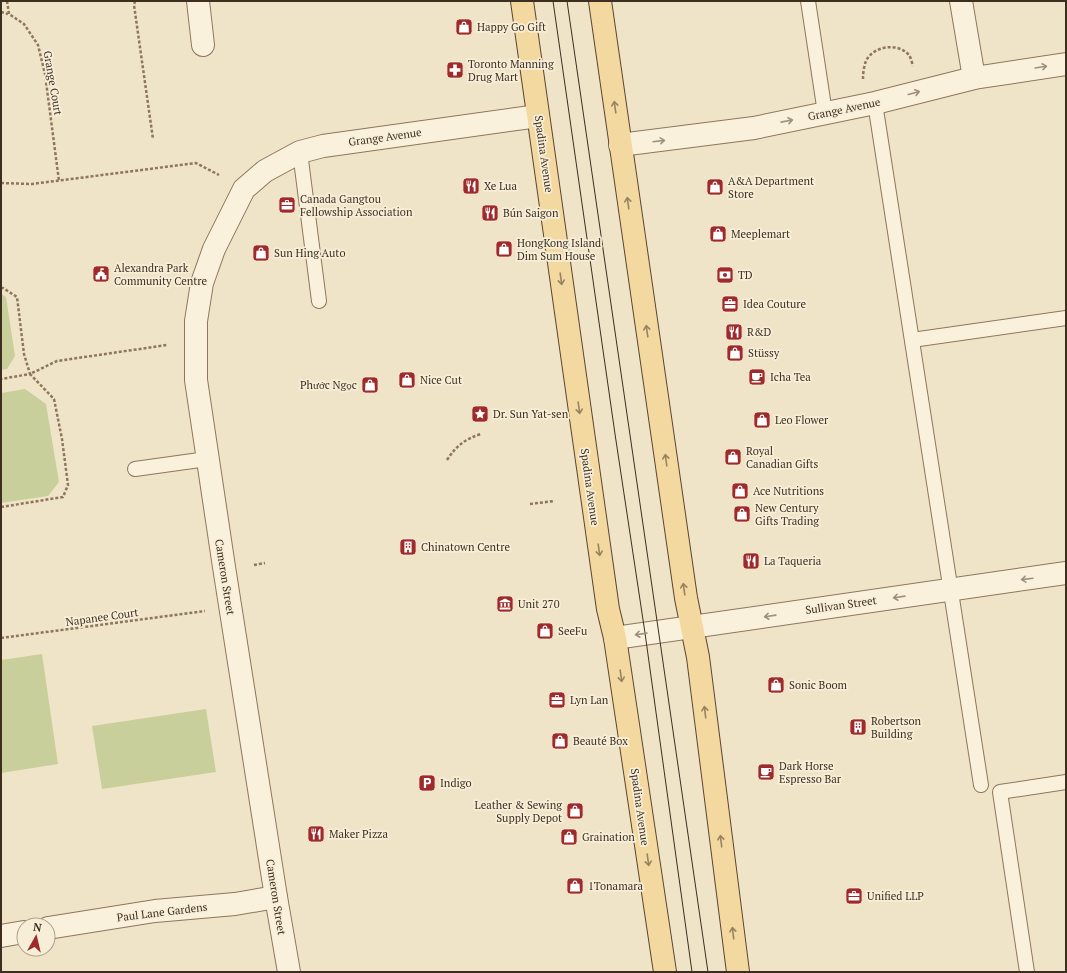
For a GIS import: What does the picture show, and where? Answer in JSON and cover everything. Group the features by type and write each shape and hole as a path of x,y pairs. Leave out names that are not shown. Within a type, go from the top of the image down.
{"main road":[{"name":"Spadina Avenue","path":"522,1 608,609 615,638 665,972"},
{"path":"600,1 691,627 698,657 738,972"}],"street":[{"path":"198,1 203,45"},
{"path":"961,1 974,78"},
{"name":"Grange Avenue","path":"620,146 754,128 875,103 974,78 1066,64"},
{"name":"Grange Avenue","path":"244,189 265,171 300,152 322,146 538,116"},
{"name":"Cameron Street","path":"244,189 214,249 202,283 196,321 196,380 276,897 289,972"},
{"name":"Sullivan Street","path":"615,638 1066,573"},
{"name":"Paul Lane Gardens","path":"56,927 155,911 235,904 276,897"},
{"path":"1,936 16,933"}],"lane":[{"path":"808,1 825,114"},
{"path":"875,103 981,785"},
{"path":"300,152 319,301"},
{"path":"912,340 1066,318"},
{"path":"135,469 208,459"},
{"path":"1027,972 1000,792 1066,782"}],"path":[{"path":"7,1 8,14"},
{"path":"135,1 134,5 153,139"},
{"name":"Grange Court","path":"1,12 8,14 24,24 38,45 45,74 59,181"},
{"path":"862,81 866,60 873,52 885,47 899,49 908,54 915,71"},
{"path":"1,183 32,184 196,163 219,175"},
{"path":"1,288 17,297 24,354 30,374 54,399 62,439 68,485 64,497 1,507"},
{"path":"1,379 30,374 57,361 167,345"},
{"path":"447,460 461,443 470,437 481,434"},
{"path":"530,504 554,501"},
{"path":"254,564 265,563"},
{"name":"Napanee Court","path":"1,638 205,611"}],"green space":[{"path":"1,294 6,297 15,356 7,369 1,370"},
{"path":"25,389 46,404 59,482 48,496 1,503 1,393"},
{"path":"42,654 58,764 1,773 1,660"},
{"path":"206,709 216,772 102,789 92,726"}],"tram line":[{"path":"553,1 645,633 692,972"},
{"path":"567,1 708,972"}],"place":[{"name":"Happy Go Gift","path":"464,27"},
{"name":"Toronto Manning Drug Mart","path":"455,70"},
{"name":"Xe Lua","path":"471,186"},
{"name":"A&A Department Store","path":"715,187"},
{"name":"Canada Gangtou Fellowship Association","path":"287,205"},
{"name":"Bún Saigon","path":"490,213"},
{"name":"Meeplemart","path":"718,234"},
{"name":"HongKong Island Dim Sum House","path":"504,249"},
{"name":"Sun Hing Auto","path":"261,253"},
{"name":"Alexandra Park Community Centre","path":"101,274"},
{"name":"TD","path":"725,275"},
{"name":"Idea Couture","path":"730,304"},
{"name":"R&D","path":"734,332"},
{"name":"Stüssy","path":"735,353"},
{"name":"Icha Tea","path":"757,377"},
{"name":"Nice Cut","path":"407,380"},
{"name":"Phước Ngọc","path":"370,385"},
{"name":"Dr. Sun Yat-sen","path":"480,414"},
{"name":"Leo Flower","path":"762,420"},
{"name":"Royal Canadian Gifts","path":"733,457"},
{"name":"Ace Nutritions","path":"740,491"},
{"name":"New Century Gifts Trading","path":"742,514"},
{"name":"Chinatown Centre","path":"408,547"},
{"name":"La Taqueria","path":"751,561"},
{"name":"Unit 270","path":"505,604"},
{"name":"SeeFu","path":"545,631"},
{"name":"Sonic Boom","path":"776,685"},
{"name":"Lyn Lan","path":"557,700"},
{"name":"Robertson Building","path":"858,727"},
{"name":"Beauté Box","path":"560,741"},
{"name":"Dark Horse Espresso Bar","path":"766,772"},
{"name":"Indigo","path":"427,783"},
{"name":"Leather & Sewing Supply Depot","path":"575,811"},
{"name":"Maker Pizza","path":"316,834"},
{"name":"Graination","path":"569,837"},
{"name":"1Tonamara","path":"575,886"},
{"name":"Unified LLP","path":"854,896"}]}
